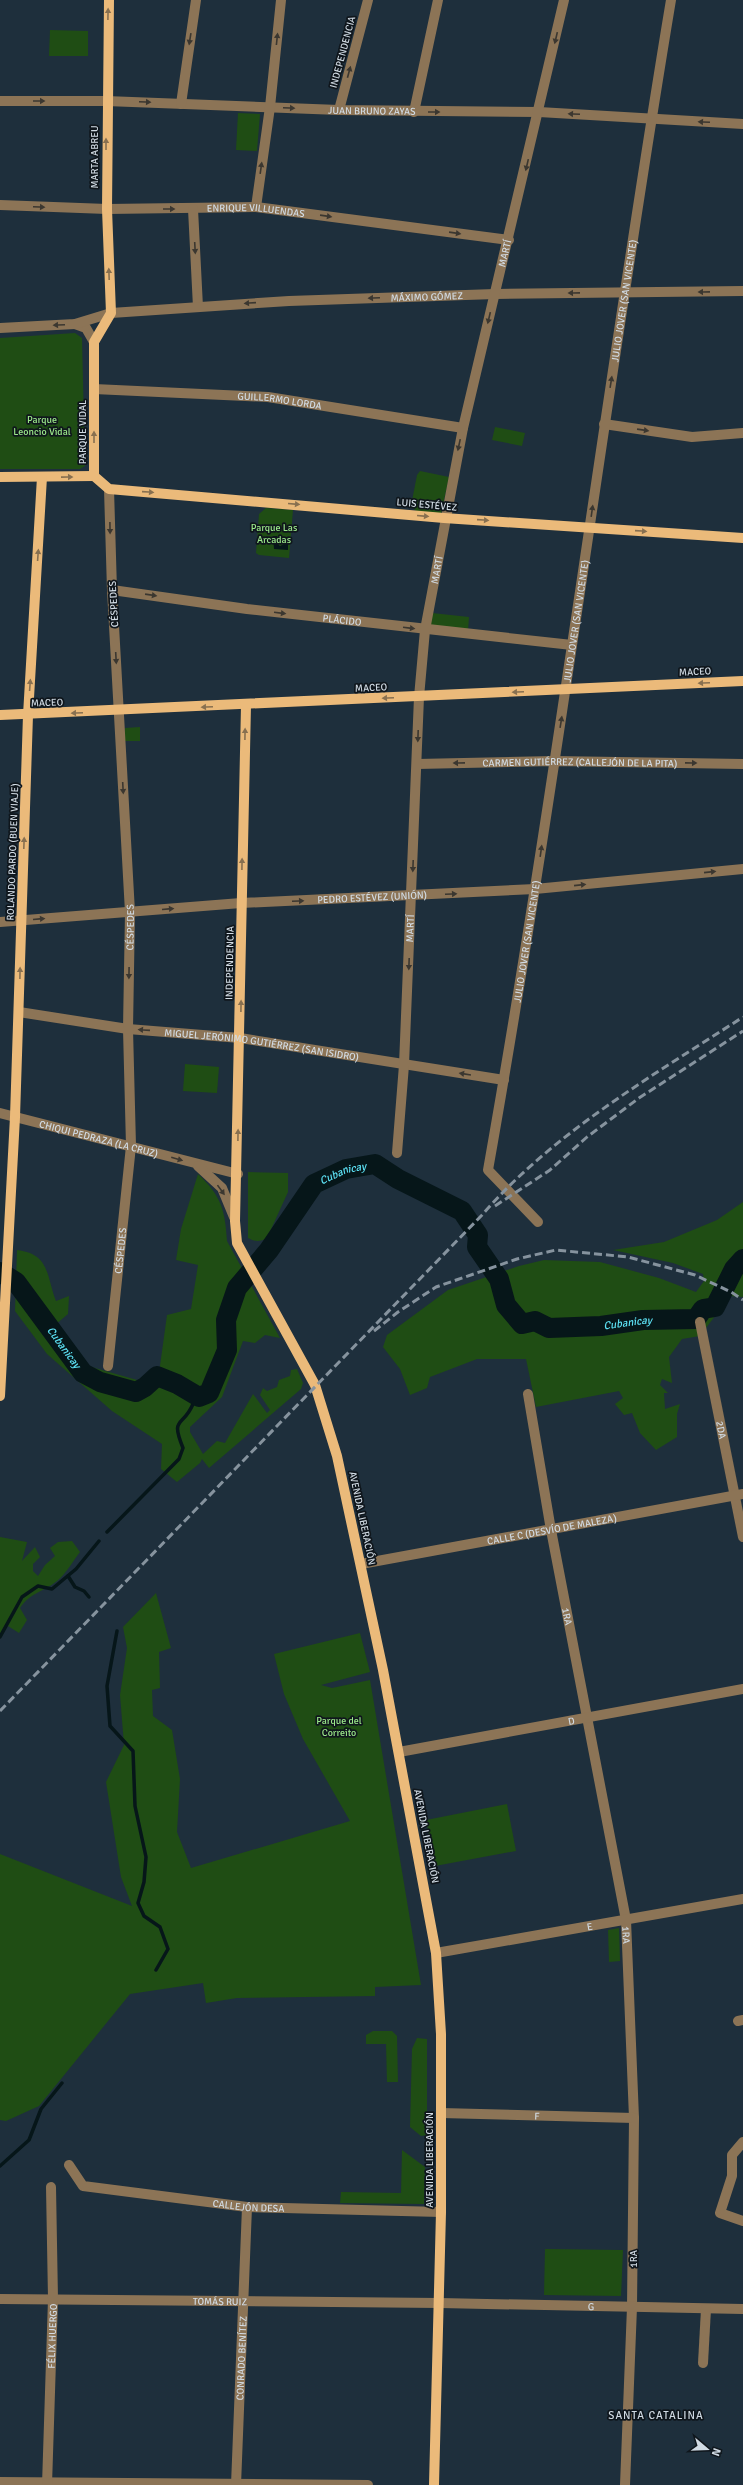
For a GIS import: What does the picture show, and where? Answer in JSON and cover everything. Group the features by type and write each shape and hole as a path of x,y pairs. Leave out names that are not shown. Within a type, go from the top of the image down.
{"main road":[{"name":"MARTA ABREU","path":"109,0 106,101 107,209 111,313"},
{"path":"94,342 111,313"},
{"name":"PARQUE VIDAL","path":"0,477 94,476 94,342"},
{"path":"94,476 109,489"},
{"name":"ROLANDO PARDO (BUEN VIAJE)","path":"0,1396 15,1118 28,715 42,477"},
{"name":"LUIS ESTÉVEZ","path":"109,489 444,518 743,538"},
{"name":"MACEO","path":"0,715 119,711 743,681"},
{"name":"INDEPENDENCIA","path":"235,1221 238,1174 241,903 246,705"},
{"name":"AVENIDA LIBERACIÓN","path":"235,1221 237,1243 264,1289 315,1385 337,1456 361,1564 399,1752 436,1953 441,2034 441,2212 440,2303 434,2485"}],"street":[{"path":"181,104 196,0"},
{"path":"256,207 270,107 281,0"},
{"name":"INDEPENDENCIA","path":"339,110 368,0"},
{"path":"414,112 438,0"},
{"name":"MARTÍ","path":"397,1153 404,1065 419,697 424,630 444,518 463,428 509,240 564,0"},
{"name":"JULIO JOVER (SAN VICENTE)","path":"538,1222 488,1170 535,889 624,293 671,0"},
{"name":"JUAN BRUNO ZAYAS","path":"0,101 106,101 414,112 539,112 743,124"},
{"name":"ENRIQUE VILLUENDAS","path":"0,205 107,209 256,207 509,240"},
{"path":"193,209 198,307"},
{"name":"MÁXIMO GÓMEZ","path":"111,313 289,300 495,294 743,291"},
{"path":"0,328 75,324 111,313"},
{"path":"75,324 86,328 94,342"},
{"name":"GUILLERMO LORDA","path":"94,389 268,397 463,428"},
{"path":"604,424 692,436 743,433"},
{"name":"CÉSPEDES","path":"108,1366 131,1146 128,1029 130,912 112,590 109,489"},
{"name":"PLÁCIDO","path":"112,590 255,610 424,630 572,645"},
{"name":"CARMEN GUTIÉRREZ (CALLEJÓN DE LA PITA)","path":"417,764 554,761 743,764"},
{"name":"PEDRO ESTÉVEZ (UNIÓN)","path":"0,922 241,903 412,897 535,889 743,869"},
{"name":"MIGUEL JERÓNIMO GUTIÉRREZ (SAN ISIDRO)","path":"19,1012 128,1029 240,1038 504,1080"},
{"name":"CHIQUI PEDRAZA (LA CRUZ)","path":"0,1113 131,1146 197,1165 238,1174"},
{"name":"CHIQUI PEDRAZA (LA CRUZ)","path":"197,1165 222,1188 229,1200 235,1221"},
{"name":"2DA","path":"700,1322 739,1495 743,1536"},
{"name":"1RA","path":"528,1394 551,1530 626,1920 634,2118 632,2307 625,2485"},
{"name":"CALLE C (DESVÍO DE MALEZA)","path":"361,1564 739,1495"},
{"name":"D","path":"399,1752 743,1689"},
{"name":"E","path":"436,1953 743,1899"},
{"name":"F","path":"441,2113 634,2118"},
{"path":"743,2142 732,2155 732,2176 720,2213 743,2221"},
{"name":"CALLEJÓN DESA","path":"69,2165 83,2186 247,2207 441,2212"},
{"name":"FÉLIX HUERGO","path":"47,2484 53,2299 51,2187"},
{"name":"CONRADO BENÍTEZ","path":"236,2484 247,2207"},
{"name":"TOMÁS RUIZ","path":"0,2299 440,2303"},
{"name":"G","path":"440,2303 743,2309"},
{"path":"703,2363 706,2309"},
{"path":"0,2482 47,2484 368,2485"}],"green space":[{"path":"50,30 88,31 88,56 49,56"},
{"path":"238,113 260,114 257,151 236,150"},
{"name":"Parque Leoncio Vidal","path":"75,333 82,338 85,466 80,469 0,469 0,338"},
{"path":"495,427 525,433 522,446 492,440"},
{"path":"420,471 449,477 441,514 417,512 411,506 417,475"},
{"name":"Parque Las Arcadas","path":"266,508 293,510 289,558 259,555 256,553 259,514"},
{"path":"432,613 469,617 468,631 430,627"},
{"path":"140,727 140,741 125,741 125,728"},
{"path":"185,1064 219,1067 217,1093 183,1091"},
{"path":"248,1172 288,1173 288,1192 267,1238 260,1241 255,1241 248,1238"},
{"path":"198,1174 217,1196 225,1220 227,1241 280,1338 265,1335 255,1343 243,1341 222,1397 190,1427 190,1432 203,1454 217,1441 225,1443 253,1394 267,1413 270,1410 260,1395 263,1388 267,1391 277,1387 279,1380 290,1376 291,1370 297,1369 303,1383 301,1389 209,1468 202,1459 200,1463 177,1482 161,1469 162,1444 112,1411 47,1354 15,1311 17,1250 28,1252 36,1256 41,1261 48,1274 56,1301 69,1296 68,1314 55,1325 88,1366 144,1382 159,1373 167,1315 191,1309 198,1265 176,1260 181,1229"},
{"path":"743,1202 743,1297 730,1296 700,1336 682,1339 669,1357 672,1383 662,1379 660,1385 668,1393 664,1393 665,1409 680,1404 677,1414 677,1437 656,1450 640,1433 632,1413 624,1415 615,1404 623,1398 619,1391 536,1407 526,1359 477,1359 430,1377 427,1388 410,1395 400,1369 383,1347 387,1335 448,1290 519,1266 544,1260 600,1262 659,1278 696,1292 704,1281 703,1274 673,1263 613,1250 664,1242 717,1220"},
{"path":"0,1537 27,1542 22,1561 35,1547 40,1557 33,1564 33,1571 38,1576 45,1565 55,1556 50,1548 58,1542 72,1541 80,1552 60,1578 52,1585 28,1599 20,1608 27,1620 19,1633 8,1626 0,1635"},
{"name":"Parque del Correito","path":"156,1593 171,1648 159,1652 160,1688 152,1690 153,1716 172,1730 180,1779 177,1832 191,1868 350,1821 303,1739 284,1694 274,1654 360,1633 370,1672 321,1685 332,1688 370,1680 421,1985 375,1987 375,1996 237,1998 206,2003 203,1983 130,1994 39,2106 6,2121 0,2120 0,1854 132,1906 121,1877 106,1782 124,1745 120,1695 127,1648 123,1627"},
{"path":"507,1804 516,1851 435,1866 426,1820"},
{"path":"619,1928 620,1961 609,1962 608,1930"},
{"path":"373,2031 392,2031 397,2036 398,2082 387,2082 386,2044 366,2044 366,2035"},
{"path":"417,2038 427,2039 427,2135 421,2136 410,2127 412,2049"},
{"path":"402,2150 425,2167 424,2204 340,2203 341,2192 401,2193"},
{"path":"545,2249 623,2250 621,2296 544,2295"}],"shaded area":[{"path":"273,536 277,536 277,543 280,546 284,544 285,539 288,539 288,550 274,549"}],"waterway":[{"name":"Cubanicay","path":"0,1272 16,1282 83,1373 100,1382 136,1392 145,1387 157,1376 177,1384 199,1397 209,1393 227,1350 226,1320 237,1288 269,1250 314,1184 346,1169 375,1164 398,1179 462,1211 478,1235 477,1247 499,1279 506,1305 522,1324 535,1321 549,1328 601,1326 643,1320 696,1319 703,1309 715,1307 734,1269 743,1259"},
{"path":"107,1532 179,1459 183,1448 179,1438 178,1426 193,1404"},
{"path":"0,1637 22,1597 38,1586 52,1589 76,1569 99,1541"},
{"path":"68,1576 75,1587 84,1591 89,1597"},
{"path":"117,1631 107,1686 110,1726 133,1751 135,1806 146,1857 144,1882 138,1903 144,1916 160,1927 168,1949 156,1970"},
{"path":"0,2166 29,2140 41,2109 62,2083"}],"railway":[{"path":"0,1711 510,1185 540,1158 605,1107 743,1017"},
{"path":"495,1206 550,1170 587,1137 639,1098 743,1031"},
{"path":"374,1331 398,1312 436,1287 517,1259 556,1250 628,1257 695,1275 731,1292 743,1300"}],"district":[{"name":"SANTA CATALINA","path":"656,2415"}]}
